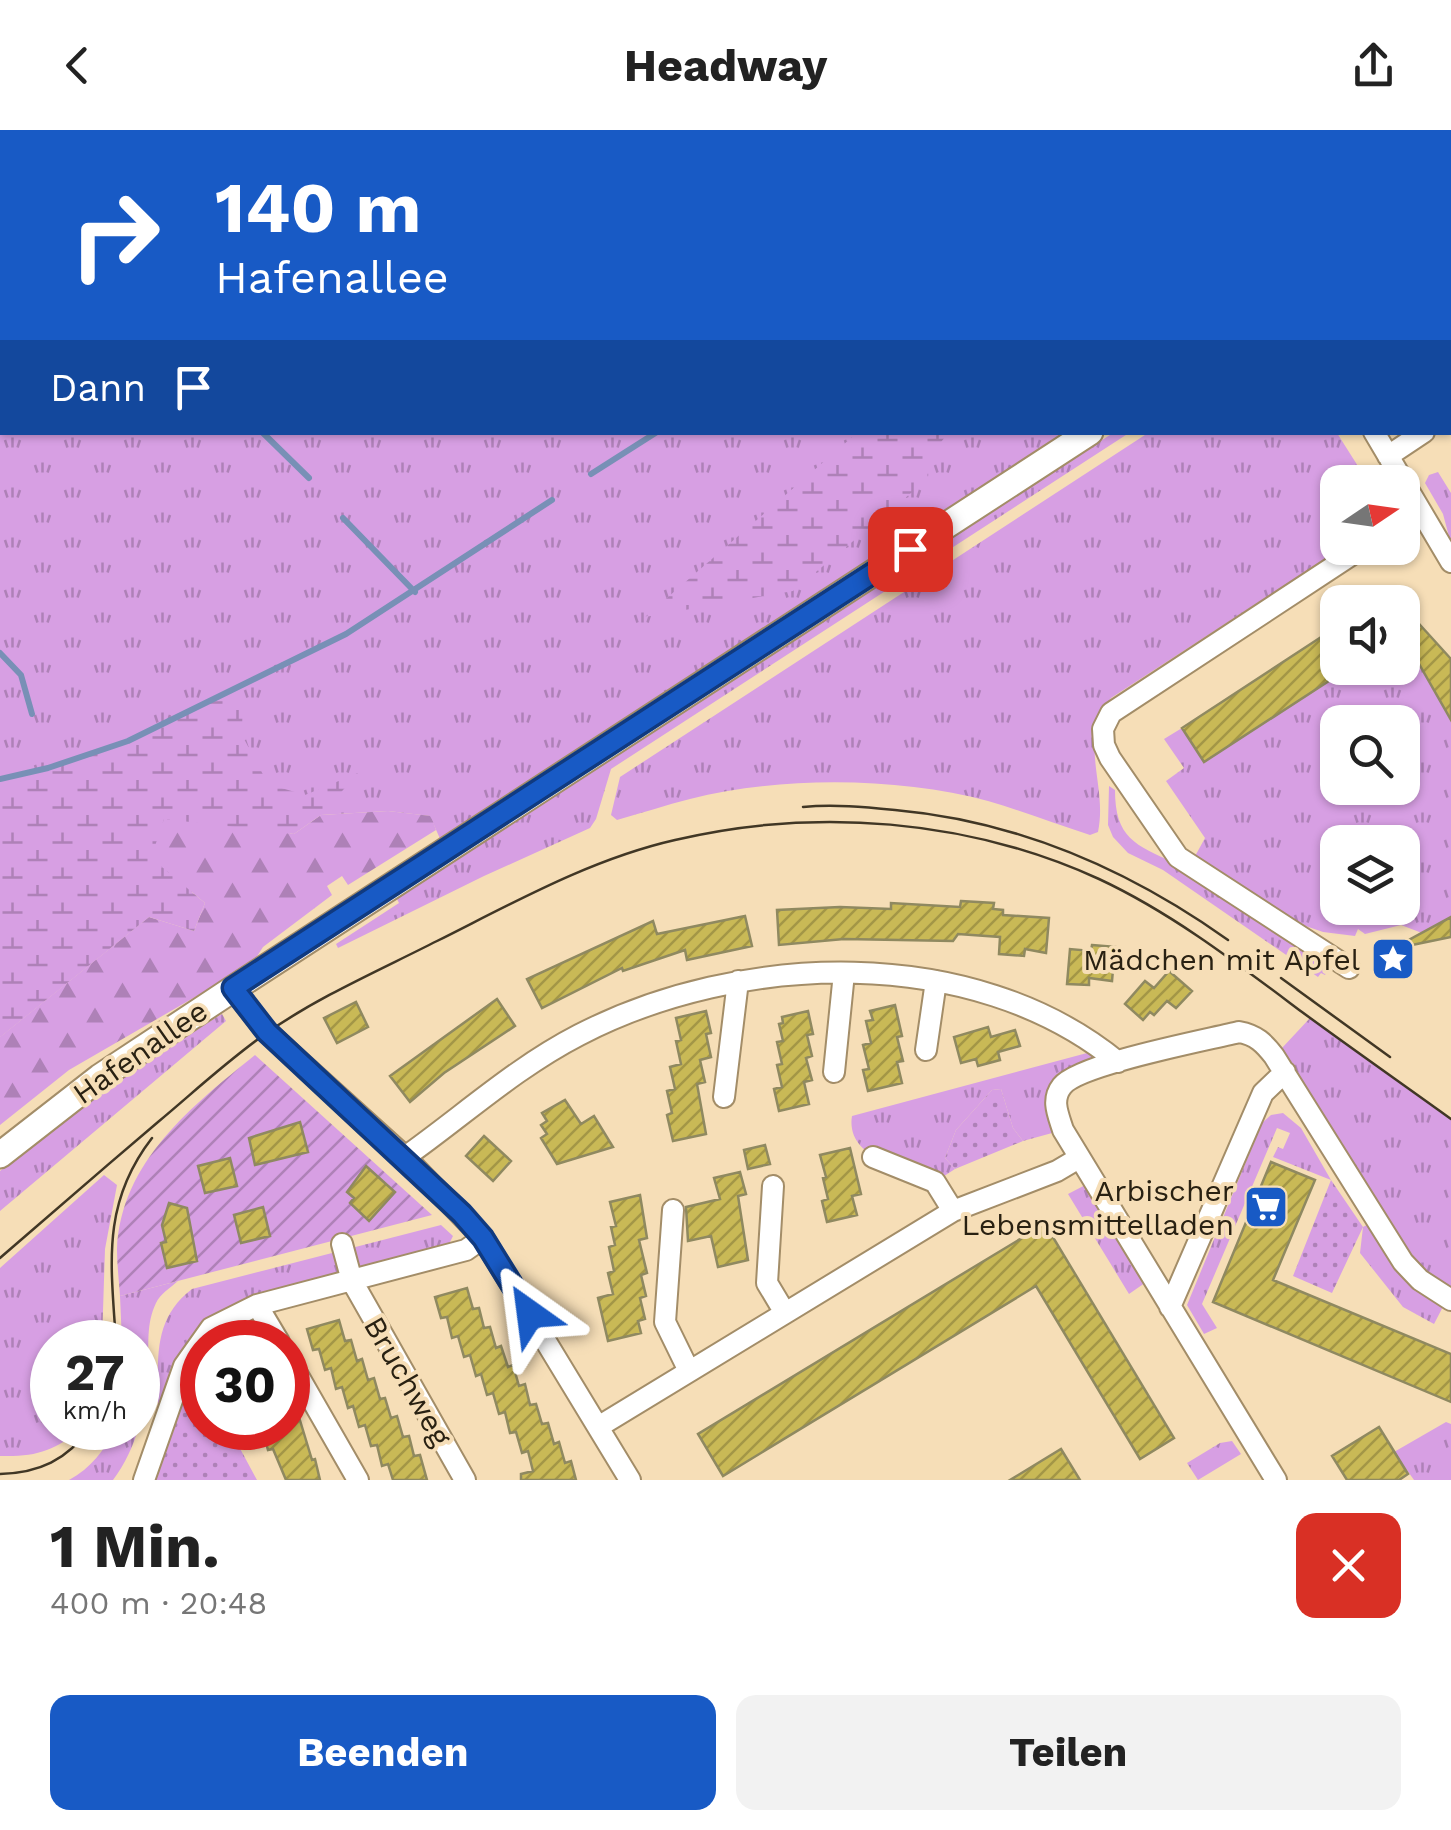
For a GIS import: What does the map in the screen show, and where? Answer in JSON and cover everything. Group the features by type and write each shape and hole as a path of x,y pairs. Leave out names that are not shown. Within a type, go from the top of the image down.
{"street":[{"name":"Hafenallee","path":"0,1155 100,1077 233,988 1085,435"},
{"path":"1376,435 1393,465"},
{"path":"1388,456 1420,435"},
{"path":"1420,510 1451,562"},
{"path":"1336,565 1122,704 1111,713 1103,729 1104,746 1110,758 1178,856 1349,968"},
{"path":"404,1157 483,1097 578,1035 654,1002 738,981 844,973 936,982 991,995 1040,1013 1082,1034 1118,1062"},
{"path":"834,1072 844,973"},
{"path":"724,1097 738,981"},
{"path":"926,1050 936,982"},
{"path":"233,988 267,1032 404,1157 483,1238 630,1480"},
{"path":"1276,1480 1063,1130 1055,1107 1064,1083 1077,1074 1118,1062 1240,1032 1262,1041 1403,1262 1420,1280 1451,1300"},
{"path":"1170,1307 1263,1093 1284,1072"},
{"path":"873,1157 935,1182 953,1211"},
{"path":"598,1427 953,1211 1057,1171 1079,1158"},
{"path":"773,1186 767,1284 786,1313"},
{"path":"673,1210 664,1322 689,1372"},
{"name":"Bruchweg","path":"144,1480 184,1366 212,1328 257,1305 466,1250 483,1238"},
{"name":"Bruchweg","path":"342,1244 352,1281 465,1480"},
{"path":"257,1305 266,1320"},
{"path":"310,1396 358,1480"}],"green space":[{"path":"0,435 1068,435 441,841 430,816 388,811 321,815 149,917 0,1037"},
{"path":"855,435 946,435 929,458 928,479 793,591 645,617"},
{"path":"1110,435 1126,435 611,769 590,828 338,948 336,944 399,903 396,897"},
{"path":"1145,435 1338,435 1357,465 1320,465 1320,562 1111,698 1096,731 1098,832 1090,835 953,793 839,782 725,791 617,820 611,815 620,777"},
{"path":"1438,472 1451,493 1451,544 1443,514 1425,483 1429,475"},
{"path":"1420,664 1451,720 1451,917 1422,933 1401,925 1365,934 1358,929 1355,936 1323,932 1294,922 1194,858 1205,838 1166,781 1184,768 1164,739 1182,728 1205,761 1322,685 1420,685"},
{"path":"243,684 242,735 268,784 305,795 358,773 321,815 294,834 164,819 151,858 205,903 194,931 149,917 0,1037 0,779 48,768 128,741"},
{"path":"1109,786 1115,790 1123,829 1138,845 1175,863 1330,965 1325,975 1321,973 1318,977 1163,870 1128,853 1108,825"},
{"path":"388,811 431,816 436,830 348,885 342,876 327,886 332,895 263,947 252,964 69,1070 0,1125 0,1037 149,917 194,931 205,903 151,858 164,819 294,834 321,815"},
{"path":"222,1014 226,1021 0,1211 0,1171 108,1089"},
{"path":"1310,1018 1451,1119 1451,1300 1447,1299 1434,1324 1403,1307 1360,1253 1363,1227 1376,1220 1282,1048"},
{"path":"1102,1049 1118,1062 1064,1083 1063,1130 1023,1141 1013,1128 1001,1089 992,1090 956,1130 945,1158 955,1169 935,1182 867,1152 852,1130 852,1116"},
{"path":"255,1055 432,1215 120,1296 117,1250 121,1218 131,1189 164,1138 185,1115"},
{"path":"1001,1089 1013,1128 1023,1141 955,1169 945,1158 956,1130 992,1090"},
{"path":"1283,1113 1301,1128 1331,1180 1273,1157 1278,1147 1283,1149 1290,1133 1277,1128 1202,1304 1217,1328 1204,1334 1187,1305 1262,1123 1271,1115"},
{"path":"104,1175 117,1185 105,1249 103,1320 30,1320 30,1450 46,1450 24,1455 0,1456 0,1268"},
{"path":"1331,1180 1363,1227 1332,1293 1293,1276"},
{"path":"1093,1181 1152,1278 1129,1294 1068,1194"},
{"path":"441,1225 453,1236 448,1246 234,1305 210,1320 180,1320 180,1356 160,1406 163,1329 169,1315 192,1289"},
{"path":"178,1281 160,1297 151,1320 121,1320 120,1296"},
{"path":"180,1411 180,1450 241,1450 257,1480 153,1480"},
{"path":"1446,1422 1451,1424 1451,1480 1414,1480 1394,1452"},
{"path":"1232,1441 1241,1454 1198,1480 1187,1463 1220,1443"},
{"path":"102,1450 130,1450 113,1480 69,1480 84,1470"}],"building":[{"path":"1420,625 1451,659 1451,720 1420,666"},
{"path":"1320,638 1323,685 1204,762 1182,728"},
{"path":"961,901 994,903 993,909 1003,910 1003,915 1049,918 1046,953 1025,949 1024,956 999,954 1000,937 958,934 953,941 844,939 779,945 777,910 891,909 891,903 960,907"},
{"path":"745,916 752,946 687,960 685,950 623,971 622,968 542,1008 527,979 653,921 657,934"},
{"path":"1451,917 1451,937 1407,946 1405,942"},
{"path":"1092,945 1115,947 1112,981 1089,978 1089,985 1067,984 1070,949 1091,951"},
{"path":"1169,971 1192,991 1176,1008 1167,1001 1143,1020 1125,1004 1145,981 1154,988"},
{"path":"497,999 515,1026 444,1073 410,1102 390,1076"},
{"path":"356,1002 368,1027 337,1043 324,1018"},
{"path":"895,1005 902,1036 897,1037 903,1061 897,1062 902,1083 868,1091 863,1070 869,1069 863,1045 871,1043 866,1021 873,1020 870,1011"},
{"path":"706,1011 711,1057 700,1060 705,1082 697,1084 706,1134 673,1141 667,1091 675,1089 670,1067 681,1064 676,1018"},
{"path":"808,1011 813,1034 807,1035 812,1056 806,1058 812,1080 804,1082 809,1104 779,1111 774,1089 782,1087 777,1065 782,1064 777,1042 783,1041 779,1024 783,1023 782,1017"},
{"path":"988,1027 991,1037 1015,1030 1020,1046 998,1052 1000,1060 978,1066 976,1059 961,1063 954,1037"},
{"path":"565,1100 581,1124 594,1116 613,1147 557,1164 541,1138 547,1134 541,1125 547,1121 542,1113"},
{"path":"300,1122 308,1152 255,1165 249,1138"},
{"path":"484,1136 511,1161 493,1181 466,1156"},
{"path":"765,1145 770,1164 748,1169 744,1150"},
{"path":"850,1148 861,1194 852,1196 857,1215 827,1222 822,1201 828,1199 823,1178 826,1177 820,1155"},
{"path":"230,1158 237,1186 205,1193 198,1166"},
{"path":"1271,1162 1315,1180 1273,1280 1451,1354 1451,1402 1213,1302"},
{"path":"366,1166 395,1192 369,1221 350,1203 354,1198 347,1192"},
{"path":"740,1172 746,1194 738,1196 748,1260 718,1267 711,1236 688,1241 686,1207 720,1199 714,1178"},
{"path":"640,1195 647,1238 639,1240 647,1273 641,1275 646,1296 640,1298 645,1319 638,1321 641,1333 608,1341 598,1298 613,1294 608,1273 614,1271 609,1247 615,1245 611,1227 616,1226 610,1202"},
{"path":"169,1203 187,1208 197,1261 167,1268 161,1243 166,1242 162,1225"},
{"path":"263,1207 270,1236 241,1243 234,1215"},
{"path":"1045,1224 1174,1438 1140,1459 1036,1286 723,1476 698,1434"},
{"path":"467,1288 473,1309 479,1308 484,1328 490,1327 496,1348 501,1346 508,1367 513,1365 519,1386 525,1384 530,1405 536,1404 542,1424 548,1423 565,1463 571,1461 576,1480 521,1480 521,1474 533,1471 528,1451 522,1453 516,1432 510,1433 505,1412 499,1414 493,1393 487,1395 470,1355 464,1357 458,1336 452,1338 447,1317 441,1318 435,1297"},
{"path":"339,1320 345,1341 351,1340 357,1361 362,1359 368,1380 374,1378 391,1418 397,1416 403,1437 409,1436 414,1456 420,1455 427,1480 393,1480 388,1464 382,1466 377,1445 371,1446 365,1425 359,1427 342,1387 336,1389 331,1368 325,1370 319,1349 313,1350 310,1328"},
{"path":"1379,1427 1408,1474 1399,1480 1347,1480 1332,1456"},
{"path":"1061,1449 1080,1480 1010,1480"},
{"path":"273,1450 309,1450 320,1480 286,1480"}],"waterway":[{"path":"265,435 309,478"},
{"path":"591,474 652,435"},
{"path":"0,779 48,768 128,741 346,634 552,500"},
{"path":"343,518 415,592"},
{"path":"0,653 21,675 32,714"}],"tram line":[{"path":"803,807 861,807 941,816 1028,837 1070,852 1151,891 1228,940"},
{"path":"0,1258 226,1064 308,1007 524,897 613,858 675,840 782,824 836,822 944,832 997,843 1099,879 1204,940 1451,1119"},
{"path":"1281,978 1390,1057"},
{"path":"114,1320 112,1261 117,1211 124,1187 152,1138"},
{"path":"0,1474 40,1467 71,1450"}],"place":[{"name":"Mädchen mit Apfel","path":"1393,959"},
{"name":"Arbischer Lebensmittelladen","path":"1266,1207"}],"route":[{"path":"530,1314 483,1238 462,1214 267,1032 233,988 910,549"}]}
